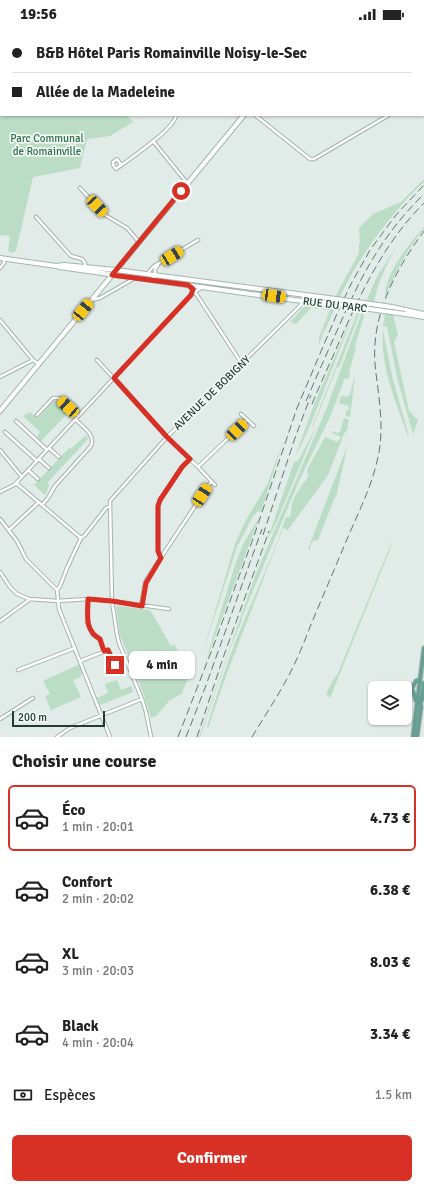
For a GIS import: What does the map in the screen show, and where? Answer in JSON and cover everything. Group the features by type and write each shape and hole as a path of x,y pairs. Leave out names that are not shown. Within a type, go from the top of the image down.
{"main road":[{"path":"0,411 243,116"},
{"name":"RUE DU PARC","path":"2,259 56,266 85,267 147,274 155,273 304,296 313,299 424,314"},
{"name":"RUE DU PARC","path":"56,266 303,301 313,299"},
{"name":"RUE DU PARC","path":"405,312 424,317"},
{"path":"418,737 424,648"},
{"path":"413,737 417,703 412,688 416,681 422,681"}],"street":[{"path":"121,165 153,142 175,120 176,116"},
{"path":"256,116 310,159 314,159 387,116"},
{"path":"153,142 187,183"},
{"path":"80,188 105,215 127,228 139,242"},
{"path":"36,217 71,256 82,259 85,263 85,267"},
{"path":"158,265 151,280 148,278 147,274 150,269 198,240"},
{"path":"0,268 4,263 2,259"},
{"path":"150,269 154,270 155,273"},
{"path":"91,300 100,298 135,278"},
{"path":"188,285 193,289 191,295"},
{"path":"0,492 16,483 22,477 191,295 202,287"},
{"path":"195,292 242,364"},
{"name":"AVENUE DE BOBIGNY","path":"57,590 81,538 106,508 110,506 110,501 113,497 167,437 300,306 304,296"},
{"path":"0,320 33,360 39,364"},
{"path":"0,376 33,360"},
{"path":"97,360 167,437 215,485"},
{"path":"37,415 53,398 58,398 78,416"},
{"path":"242,414 246,420 254,426"},
{"path":"9,530 40,503 48,498 55,486 91,446 93,442 91,435 76,419"},
{"path":"198,467 246,420"},
{"path":"16,421 59,457"},
{"path":"5,432 49,468"},
{"path":"0,450 22,477"},
{"path":"161,558 158,551 158,506 160,500 182,467 190,459"},
{"path":"28,470 38,479"},
{"path":"142,606 146,583 211,482"},
{"path":"16,483 81,538"},
{"path":"110,506 112,601 117,634 142,699 151,737"},
{"path":"0,519 17,541 26,559 57,590 59,609 110,737"},
{"path":"0,572 10,587 17,594 29,599 58,601 88,599 169,609"},
{"path":"0,621 29,599"},
{"path":"88,599 88,622 93,635 100,639 104,651"},
{"path":"18,670 75,648"},
{"path":"80,661 108,650 115,665"},
{"path":"0,719 33,698"},
{"path":"57,737 70,728 142,699"}],"green space":[{"name":"Parc Communal de Romainville","path":"0,116 128,116 133,122 110,136 87,139 80,168 33,177 16,251 12,253 8,251 10,236 0,235"},
{"path":"424,179 424,182 401,205 375,238 358,263 339,298 335,297 358,255 360,242 359,228 373,214 401,202"},
{"path":"424,227 402,262 385,297 386,288 393,269 405,250"},
{"path":"396,247 383,274 374,302 366,301 378,275"},
{"path":"306,305 335,308 322,334 323,335 319,344 319,337 330,310 311,308 296,324 291,322"},
{"path":"355,310 312,421 295,457 315,402"},
{"path":"358,311 360,312 339,367 337,367 312,427"},
{"path":"362,312 364,312 363,320 356,342 349,379 345,378 330,417 299,481 242,617 199,737 255,576 327,407"},
{"path":"385,314 393,315 398,335 394,342 409,411 418,420 413,434 398,381 387,327 383,326"},
{"path":"383,330 393,380 409,436 386,371"},
{"path":"355,376 350,417 346,416 346,411 349,410 348,405 339,404 341,396 347,397 350,394"},
{"path":"54,400 70,411 41,441 37,437 40,432 23,416 30,412 38,418"},
{"path":"345,418 349,420 347,430 344,434 328,475 288,530 283,528 226,676 208,728 207,727 216,697 233,648 274,550 286,517 290,517 293,500 307,478 307,470 325,437 337,442 341,437 332,433 334,431 337,433 340,432"},
{"path":"316,427 277,521 267,541 294,462 298,461"},
{"path":"86,435 88,439 48,482 49,486 45,495 34,485 69,448 71,449"},
{"path":"283,442 261,512 258,511 252,518 237,547 202,655 235,544 246,520 267,485"},
{"path":"348,444 336,497 318,540 312,542 310,550 308,549"},
{"path":"260,516 205,663 235,565 243,544"},
{"path":"393,539 330,698 326,694 338,673"},
{"path":"117,606 150,610 171,646 174,644 191,672 182,692 183,693 169,701 156,716 151,718 144,695 120,635"},
{"path":"80,664 84,673 80,675 81,677 73,680 81,697 51,710 45,696 50,694 43,681"},
{"path":"117,680 121,690 131,686 133,692 100,705 97,698 108,693 105,684"}],"railway":[{"path":"178,737 254,536 297,408 336,316 351,284 370,250 396,215 424,185"},
{"path":"306,401 363,276 395,226 424,194"},
{"path":"312,404 348,321 376,267 386,250 410,218 424,203"},
{"path":"252,737 289,675 372,479 378,457 381,434 375,364 377,328 381,310 395,277 424,231"},
{"path":"263,535 311,395"},
{"path":"186,737 262,529"},
{"path":"197,737 223,658 269,531"}],"route":[{"path":"115,665 108,650 104,651 100,639 93,635 88,622 88,599 142,606 148,577 161,558 158,551 158,506 160,500 182,467 190,459 167,437 114,378 191,295 193,289 188,285 112,275 181,191"}]}
